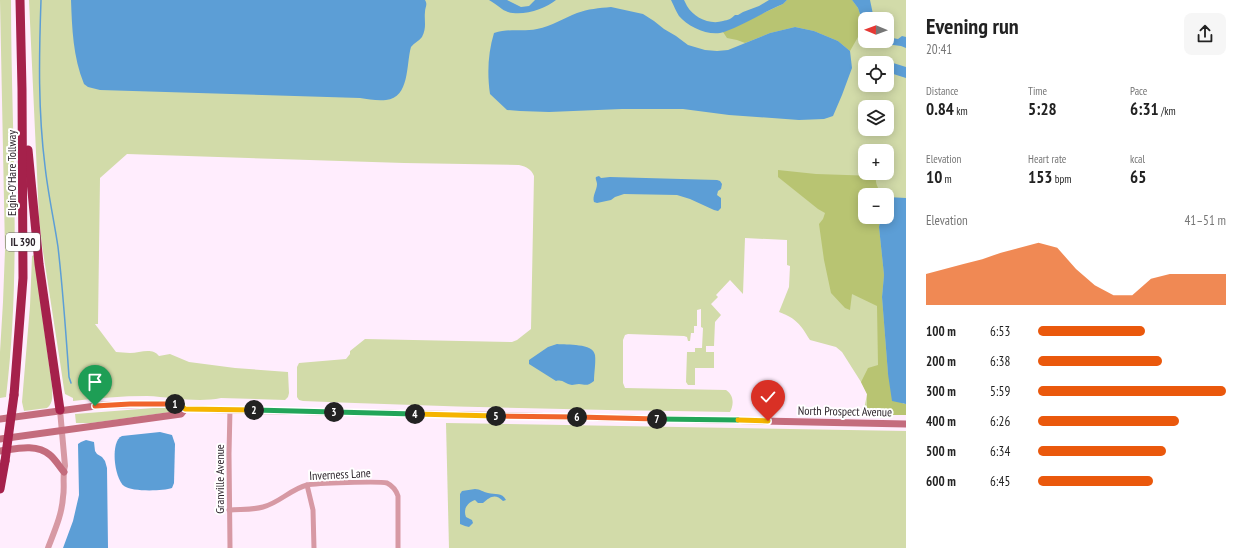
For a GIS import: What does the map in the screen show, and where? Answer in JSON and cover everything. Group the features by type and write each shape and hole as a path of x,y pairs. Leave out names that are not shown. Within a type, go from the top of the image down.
{"highway":[{"name":"Elgin-O'Hare Tollway","path":"0,488 14,395 23,278 20,0"},
{"path":"22,89 39,264 60,410"}],"main road":[{"name":"North Prospect Avenue","path":"0,419 103,405 150,403 180,404 185,409 906,424"},
{"name":"North Prospect Avenue","path":"0,439 181,414 185,409"},
{"path":"0,451 30,448 43,451 49,454 64,472"}],"street":[{"name":"Granville Avenue","path":"230,409 230,548"},
{"path":"48,548 64,496 65,466 60,410"},
{"name":"Inverness Lane","path":"229,510 262,508 306,485 385,482 395,489 398,496 398,548"},
{"path":"306,485 313,510 314,548"}],"green space":[{"path":"0,0 11,0 15,249 11,348 6,397 0,398 0,352 5,250"},
{"path":"29,0 906,0 906,415 863,415 867,394 842,352 836,347 810,340 798,323 779,312 789,287 790,266 787,265 787,240 745,238 743,294 730,280 716,295 718,297 711,304 721,315 715,322 714,346 706,346 706,352 714,352 714,368 695,368 695,385 688,385 686,382 687,352 695,352 695,348 702,348 703,328 701,327 701,309 697,310 697,326 694,326 694,333 691,333 690,341 688,341 687,337 684,336 628,334 625,335 623,340 623,383 625,388 726,390 732,397 730,412 463,407 299,400 297,397 297,367 299,363 346,359 350,354 350,351 365,339 512,342 531,329 534,176 530,170 519,165 404,163 127,154 100,178 98,324 95,324 116,352 130,353 149,351 156,353 159,356 170,354 189,362 235,368 288,372 289,393 285,400 221,398 193,400 128,396 73,401 73,398 65,394 64,389 39,218"},
{"path":"787,0 852,0 859,12 858,12 858,37 850,51 838,41 814,31 795,27 770,33 745,43 727,38 723,32 783,4"},
{"path":"778,170 816,174 858,175 858,180 876,180 878,188 858,188 858,224 880,224 884,275 882,297 888,374 903,404 906,404 906,415 869,415 867,411 867,394 861,382 868,368 878,365 877,306 852,294 850,310 845,308 831,293 824,260 819,224 825,213 778,177"},
{"path":"34,255 52,386 52,398 51,404 47,408 24,411 22,402 30,306 32,256"},
{"path":"178,407 178,411 91,423 76,423 75,414"},
{"path":"446,423 906,431 906,548 449,548"}],"water":[{"path":"71,0 425,0 426,5 424,33 422,37 411,47 406,79 403,87 394,98 379,100 360,98 100,90 88,87 84,84 80,74 75,53"},
{"path":"489,0 507,0 521,7 529,6 535,0 556,0 551,4 537,10 515,13 502,9"},
{"path":"671,0 684,0 690,10 698,17 703,20 718,22 728,20 735,15 759,6 769,0 787,0 783,4 739,26 724,32 712,33 700,30 683,20 679,16"},
{"path":"852,0 870,0 873,12 859,12"},
{"path":"611,7 643,14 688,45 705,50 728,50 770,33 795,27 814,31 838,41 850,51 852,68 833,116 824,119 799,120 729,115 683,109 622,109 549,112 520,111 507,110 490,94 489,63 490,48 494,33 537,29 581,12"},
{"path":"902,36 906,37 906,48 894,45 894,38 898,39"},
{"path":"894,63 906,67 906,78 894,74"},
{"path":"599,176 601,178 717,180 722,184 717,195 721,198 721,208 718,211 714,210 677,195 624,194 611,200 597,203 594,202 594,198 597,186 596,177"},
{"path":"894,197 906,198 906,404 892,401 888,374 882,297 884,275 880,224 894,224"},
{"path":"557,344 579,345 590,348 593,351 595,355 594,381 587,385 572,385 556,381 529,364 529,360 548,347"},
{"path":"160,432 172,435 175,444 174,483 172,488 148,490 128,488 124,486 118,476 116,468 115,452 118,439 122,436"},
{"path":"86,440 94,442 95,451 105,461 107,468 108,548 63,548 73,521 79,495 78,444"},
{"path":"475,489 500,495 506,500 503,501 497,497 493,497 483,503 478,503 475,500 470,503 466,507 465,511 466,517 472,520 473,523 469,527 460,524 460,494 462,491"}],"waterway":[{"path":"41,0 41,125 48,187 58,247 69,377 71,383"}],"route":[{"path":"95,406 150,403 180,404 185,409 768,421"}]}
